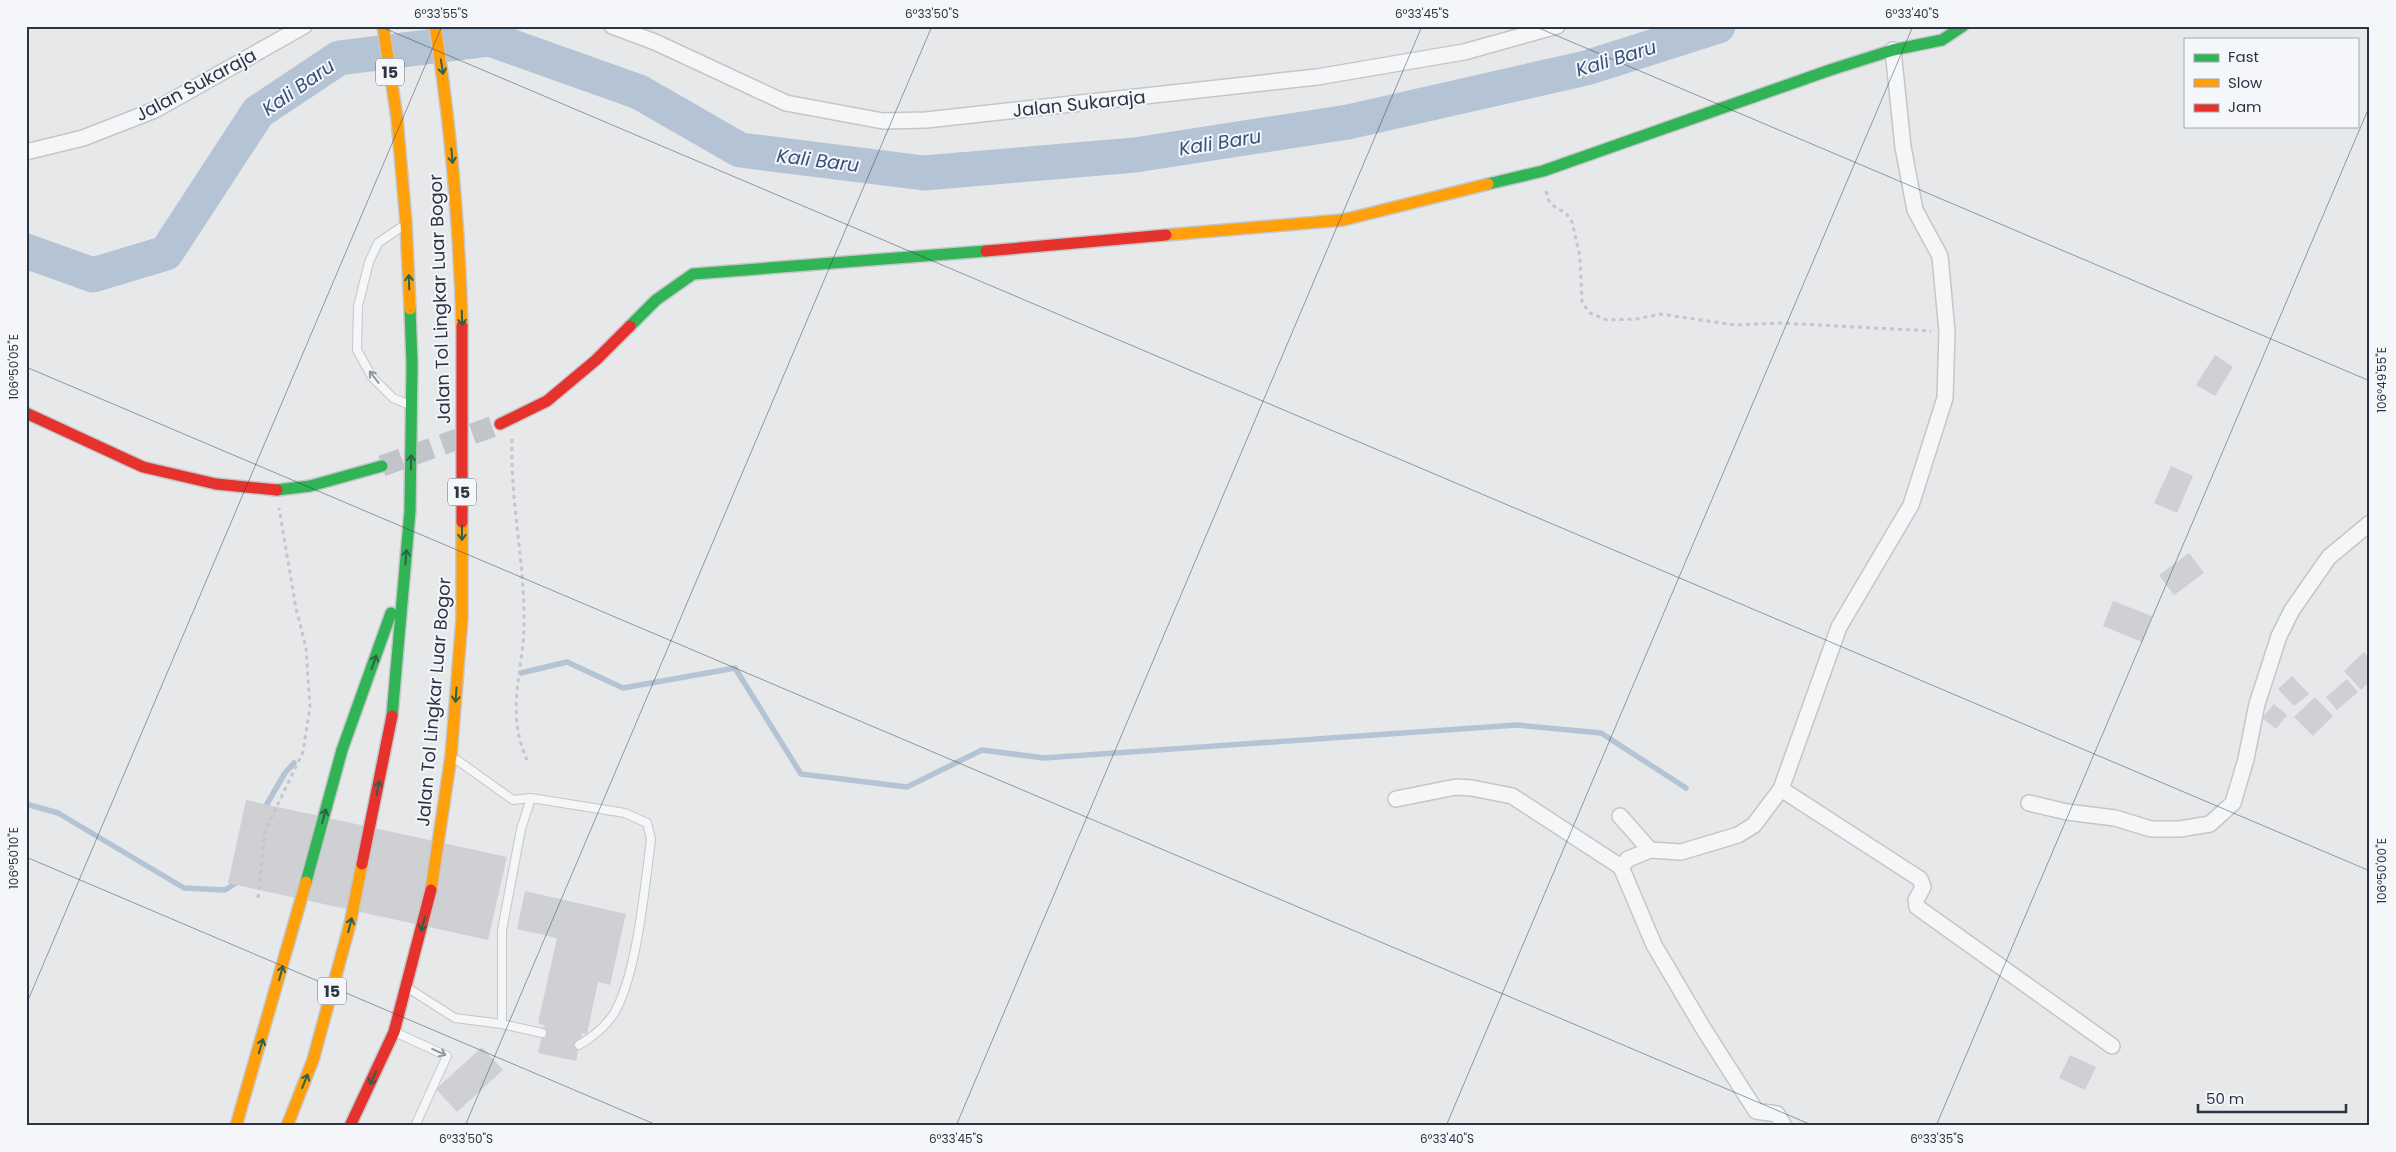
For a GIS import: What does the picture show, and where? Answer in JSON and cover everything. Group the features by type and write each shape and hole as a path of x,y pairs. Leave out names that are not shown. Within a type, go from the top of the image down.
{"main road":[{"name":"Jalan Tol Lingkar Luar Bogor","path":"286,1126 314,1060 350,924 362,870 391,723 410,511 412,405 406,223 397,118 383,26"},
{"name":"Jalan Tol Lingkar Luar Bogor","path":"350,1126 394,1032 435,876 451,756 462,618 463,363 459,234 448,108 436,26"},
{"path":"500,424 512,420 547,401 596,360 656,300 693,274 1343,220 1543,171 1830,70 1893,50 1942,40 1963,26"},
{"path":"26,413 143,467 216,484 277,490 310,486 382,466"},
{"path":"236,1126 268,1020 342,750 404,578"}],"street":[{"name":"Jalan Sukaraja","path":"26,152 83,138 155,110 304,26"},
{"name":"Jalan Sukaraja","path":"612,26 655,42 786,103 883,121 926,120 1317,77 1464,52 1557,26"},
{"path":"1621,867 1628,859 1650,850 1681,852 1738,835 1754,825 1781,789 1839,626 1911,505 1945,398 1947,332 1940,256 1915,210 1903,147 1893,50"},
{"path":"2030,803 2067,812 2115,818 2151,829 2180,829 2210,824 2232,803 2246,759 2257,704 2279,636 2292,610 2329,557 2370,523"},
{"path":"1396,799 1456,787 1472,788 1512,796 1621,867 1654,945 1703,1028 1756,1111 1777,1114 1784,1126"},
{"path":"1781,789 1920,879 1923,887 1916,900 1917,907 2112,1046"},
{"path":"1620,816 1650,850"}],"lane":[{"path":"406,223 378,243 369,262 358,306 357,350 372,377 393,398 412,405"},
{"path":"451,756 512,800 531,798 625,813 648,822 651,839 635,945 626,984 614,1014 597,1034 579,1045"},
{"path":"502,1024 502,930 521,829 531,798"},
{"path":"406,987 455,1018 502,1024 542,1033"},
{"path":"394,1032 447,1056 415,1126"}],"path":[{"path":"1543,171 1549,201 1556,208 1566,213 1572,222 1580,257 1582,303 1590,313 1607,320 1637,319 1660,314 1735,325 1781,323 1947,332"},
{"path":"512,420 511,455 524,618 515,701 516,727 527,760"},
{"path":"258,898 265,831 303,752 310,707 306,648 296,608 277,490"}],"building":[{"path":"2215,355 2233,367 2215,396 2196,385"},
{"path":"2171,466 2193,476 2177,513 2154,503"},
{"path":"2189,553 2204,573 2174,595 2159,575"},
{"path":"2113,601 2152,616 2142,642 2103,626"},
{"path":"2364,652 2370,659 2370,681 2361,690 2344,671"},
{"path":"2292,676 2309,694 2294,706 2278,689"},
{"path":"2347,679 2358,692 2337,710 2326,697"},
{"path":"2315,697 2333,716 2313,736 2294,717"},
{"path":"2274,704 2287,715 2276,729 2262,718"},
{"path":"246,800 507,857 488,940 228,883"},
{"path":"525,891 626,914 610,985 598,982 587,1034 582,1033 576,1061 538,1053 544,1025 538,1023 557,938 517,929"},
{"path":"482,1047 503,1070 457,1112 436,1089"},
{"path":"2070,1055 2096,1067 2085,1090 2059,1078"}],"waterway":[{"name":"Kali Baru","path":"26,251 93,275 166,253 258,112 339,58 490,39 639,92 740,150 924,173 1135,155 1348,122 1586,68 1718,26"},
{"path":"521,673 567,662 623,688 735,668 801,774 907,787 982,750 1044,758 1517,725 1601,733 1686,788"},
{"path":"264,809 285,773 294,763"},
{"path":"26,804 58,813 184,888 225,890 239,881"}],"tunnel":[{"path":"382,466 500,424"}],"traffic: fast":[{"path":"1488,184 1543,171 1830,70 1893,50 1942,40 1963,26"},
{"path":"630,326 656,300 693,274 986,251"},
{"path":"392,716 410,511 412,364 410,309"},
{"path":"277,490 310,486 382,466"},
{"path":"306,882 342,750 391,613"}],"traffic: slow":[{"path":"383,26 397,118 406,223 410,309"},
{"path":"435,26 446,101 453,176 462,326"},
{"path":"1166,235 1343,220 1488,184"},
{"path":"431,890 451,756 462,618 462,522"},
{"path":"287,1126 313,1060 350,924 362,864"},
{"path":"236,1126 306,882"}],"traffic: jam":[{"path":"986,251 1166,235"},
{"path":"462,326 462,522"},
{"path":"500,424 547,401 596,360 630,326"},
{"path":"26,413 143,467 216,484 277,490"},
{"path":"362,864 392,716"},
{"path":"350,1126 394,1032 431,890"}]}
